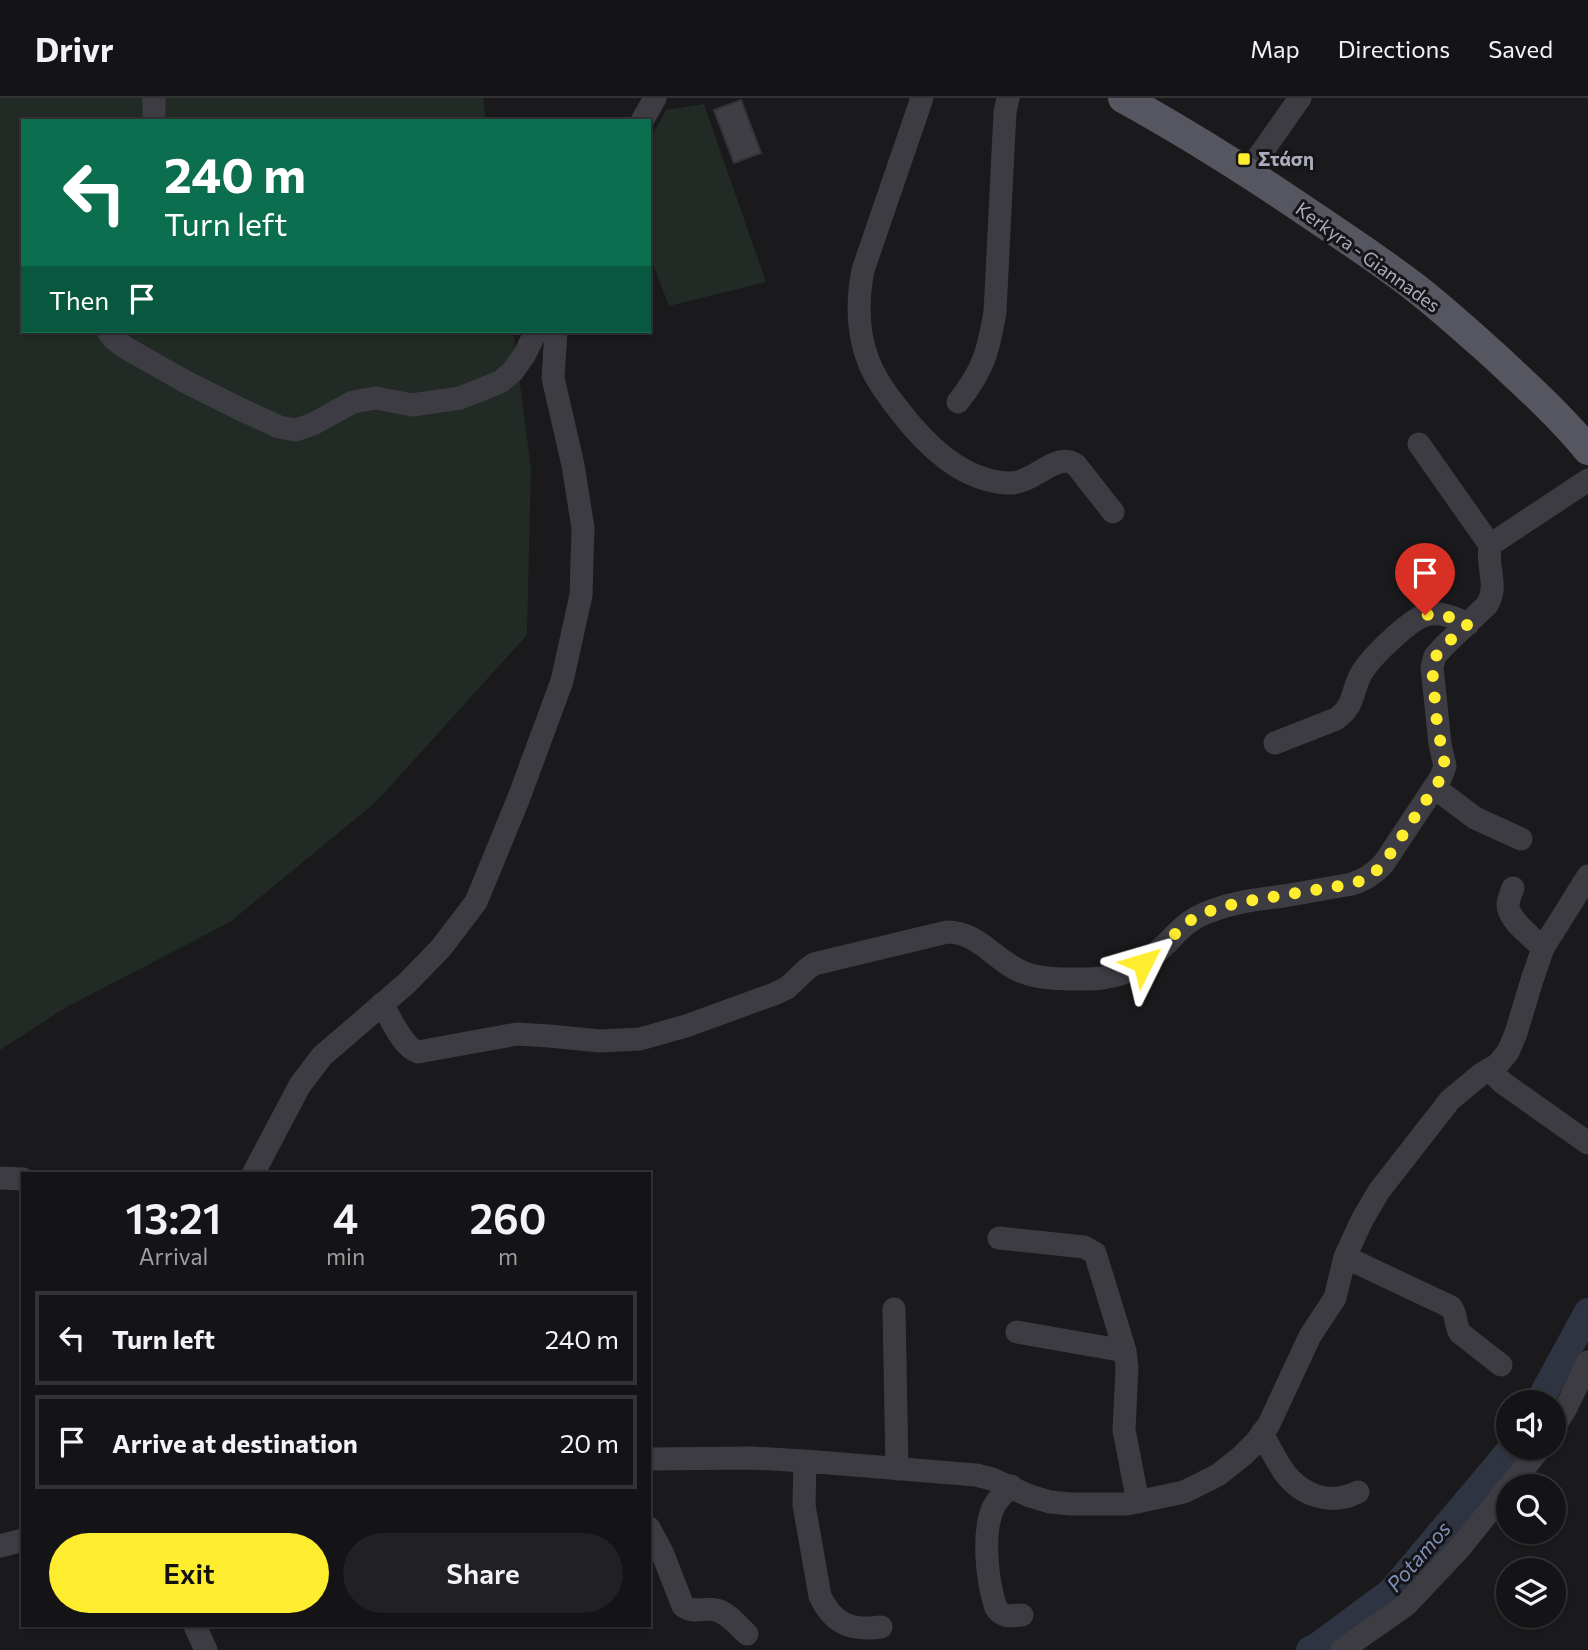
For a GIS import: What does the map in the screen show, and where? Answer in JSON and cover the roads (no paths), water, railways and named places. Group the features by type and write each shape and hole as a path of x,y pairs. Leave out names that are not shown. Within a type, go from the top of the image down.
{"main road":[{"name":"Kerkyra - Giannades","path":"1123,98 1248,172 1374,257 1441,309 1584,436"}],"street":[{"path":"154,119 155,98"},
{"path":"643,119 655,98"},
{"path":"922,98 863,270 859,294 859,324 868,361 883,389 917,433 962,470 992,481 1016,483 1067,460 1076,465 1114,512"},
{"path":"958,402 981,368 990,345 995,312 1005,112 1008,98"},
{"path":"1248,172 1300,98"},
{"path":"109,333 126,348 186,382 279,427 296,430 313,424 353,402 376,398 412,405 460,398 500,382 513,371 535,333"},
{"path":"254,1172 300,1085 323,1056 407,983 441,948 476,902 518,800 562,681 581,595 583,528 573,464 553,378 555,333"},
{"path":"1419,444 1490,545"},
{"path":"382,1004 406,1044 418,1052 517,1034 600,1041 640,1038 686,1026 774,994 788,988 814,964 947,932 973,938 1006,963 1024,973 1043,978 1089,979 1116,976 1143,963 1185,923 1210,911 1241,902 1352,884 1366,879 1384,863 1441,778 1445,766 1432,667 1436,656 1487,605 1494,591 1488,555 1490,545 1588,480"},
{"path":"1275,743 1336,719 1344,713 1352,702 1366,665 1415,620 1436,614 1468,624"},
{"path":"1435,788 1475,818 1521,839"},
{"path":"651,1459 751,1458 976,1475 1049,1502 1098,1504 1138,1502 1184,1492 1218,1475 1256,1443 1262,1433 1310,1336 1335,1298 1345,1257 1379,1191 1450,1100 1490,1070 1508,1052 1544,948 1585,886"},
{"path":"1513,888 1508,903 1511,917 1544,948"},
{"path":"1490,1070 1503,1083 1588,1143"},
{"path":"0,1178 21,1179"},
{"path":"999,1238 1084,1247 1092,1250 1096,1256 1125,1351 1127,1367 1124,1430 1138,1502"},
{"path":"1345,1257 1451,1307 1460,1333 1501,1365"},
{"path":"894,1309 897,1469"},
{"path":"1017,1332 1125,1351"},
{"path":"1566,1408 1588,1362"},
{"path":"1262,1433 1284,1472 1308,1494 1326,1499 1340,1499 1358,1492"},
{"path":"1519,1474 1531,1460"},
{"path":"805,1461 804,1504 824,1606 846,1625 867,1629 881,1627"},
{"path":"1011,1486 993,1506 986,1553 996,1608 1007,1616 1023,1615"},
{"path":"1342,1650 1406,1605 1459,1549 1496,1503"},
{"path":"651,1532 683,1606 691,1610 724,1612 747,1634"},
{"path":"0,1546 21,1541"},
{"path":"195,1627 206,1650"}],"waterway":[{"name":"Potamos","path":"1546,1390 1588,1312"},
{"name":"Potamos","path":"1310,1650 1391,1592 1502,1460"}],"place":[{"name":"Στάση","path":"1244,159"}]}
